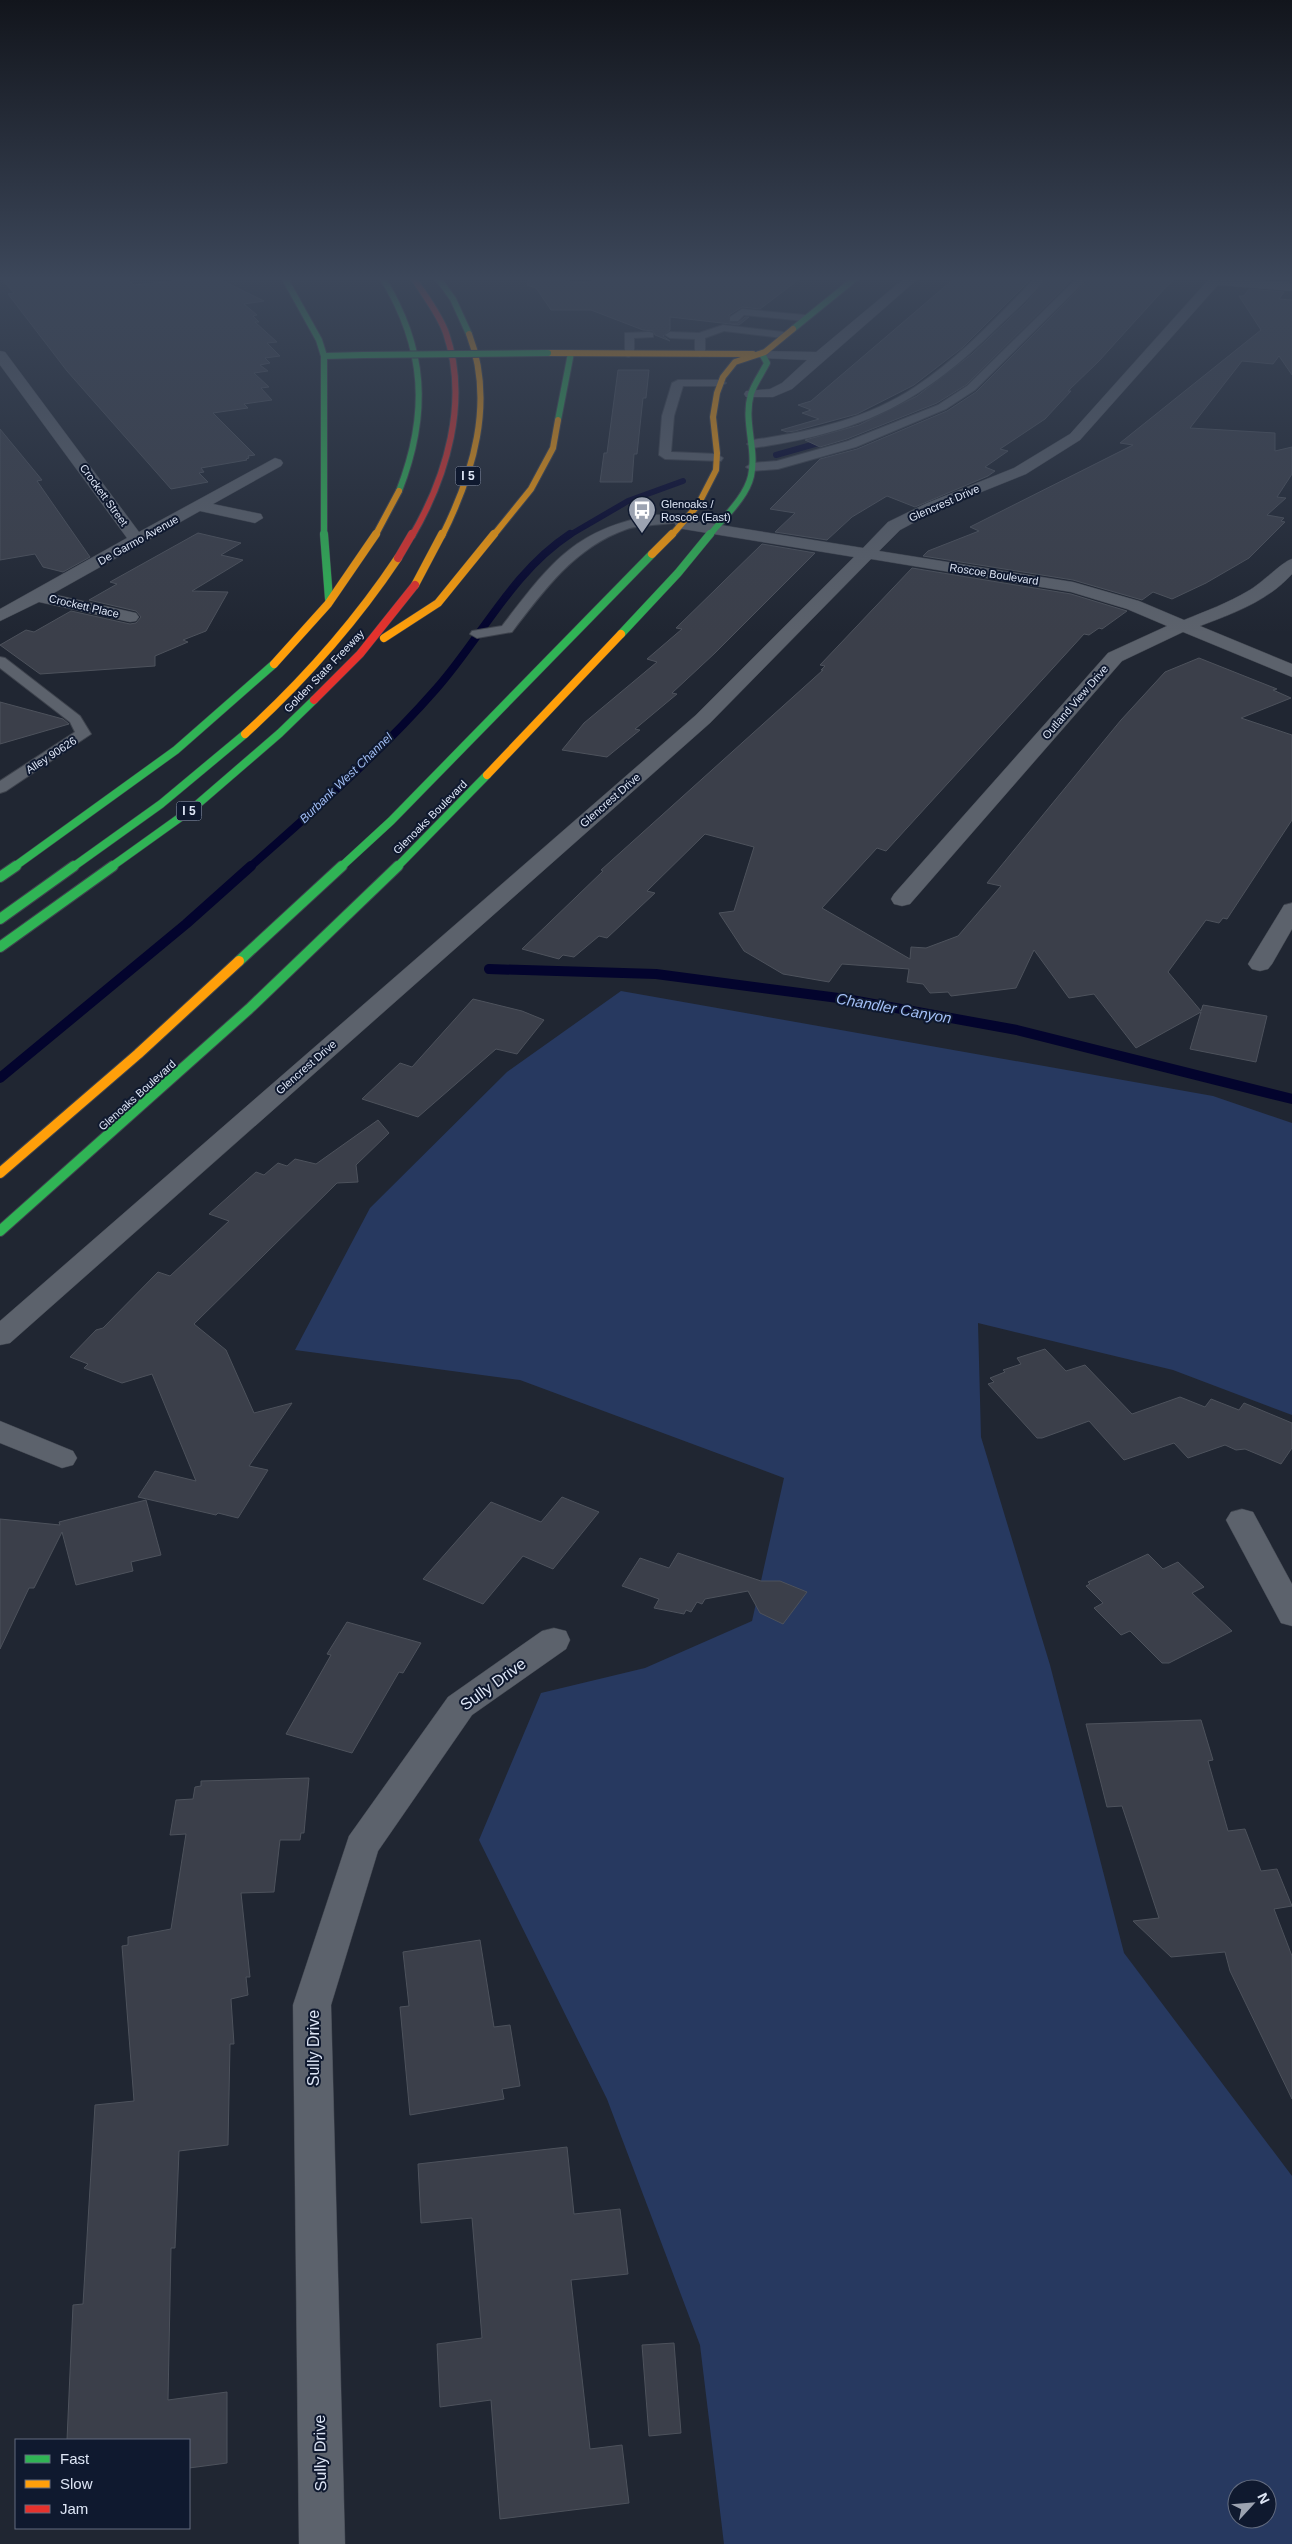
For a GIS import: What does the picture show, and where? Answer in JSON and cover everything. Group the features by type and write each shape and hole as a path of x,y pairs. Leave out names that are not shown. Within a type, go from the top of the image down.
{"main road":[{"path":"324,396 323,519 329,599"},
{"path":"0,877 146,774 226,708 284,653 329,599 377,532 407,472 417,433 420,396"},
{"path":"0,919 152,811 226,753 327,653 372,598 408,544 435,494 446,461 457,396"},
{"name":"Golden State Freeway","path":"0,947 192,809 280,733 360,654 412,592 457,509 478,446 481,396"},
{"path":"360,654 438,602 530,489 553,448 563,396"},
{"name":"Glenoaks Boulevard","path":"0,1173 138,1054 392,821 504,709 612,594 685,522 708,490 716,469 714,407 717,396"},
{"name":"Glenoaks Boulevard","path":"0,1231 187,1067 436,830 546,716 716,529 743,494 751,476 753,444 749,413 751,396"},
{"path":"345,610 385,557 404,525"},
{"path":"53,866 69,855"}],"street":[{"name":"Crockett Street","path":"31,396 137,540"},
{"name":"Glencrest Drive","path":"0,1336 703,719 894,526 933,506 1020,471 1075,437 1112,396"},
{"name":"De Garmo Avenue","path":"0,616 275,463"},
{"path":"198,506 255,518"},
{"name":"Roscoe Boulevard","path":"685,522 716,529 1073,587 1133,604 1292,671"},
{"name":"Outland View Drive","path":"902,899 1115,657 1135,644 1239,602 1273,583 1292,564"},
{"name":"Crockett Place","path":"38,596 130,616"},
{"path":"1260,964 1292,910"},
{"path":"0,1431 62,1458"},
{"path":"1242,1520 1292,1614"},
{"name":"Sully Drive","path":"322,2544 312,2005 362,1846 460,1706 554,1640"}],"lane":[{"path":"674,396 668,416 665,456 717,458"},
{"path":"753,444 794,438 832,427 877,411 906,396"},
{"path":"752,467 778,464 852,444 942,408 959,396"},
{"path":"477,634 507,629 544,580 582,544 618,527 648,518 685,522"},
{"name":"Alley 90626","path":"0,661 75,719 82,727 82,734 0,788"}],"shaded area":[{"path":"621,991 1213,1096 1292,1123 1292,1415 1173,1370 978,1323 981,1437 1050,1665 1124,1953 1292,2176 1292,2544 724,2544 700,2345 607,2099 479,1840 541,1693 645,1668 752,1621 784,1478 520,1380 295,1350 370,1208 507,1072"}],"building":[{"path":"89,396 268,396 272,400 244,404 248,408 213,413 255,455 248,456 247,460 201,468 204,472 199,473 208,482 171,489"},
{"path":"615,396 646,396 646,398 643,398 637,454 634,454 632,482 600,482 604,453 607,453"},
{"path":"817,396 893,396 857,414 795,431 787,432 781,430 819,419 802,413 811,410 798,405 811,401"},
{"path":"917,396 949,396 937,403 847,439 820,447 805,440 859,425"},
{"path":"970,396 1067,396 1045,419 1000,449 1008,451 985,467 995,471 988,476 915,507 887,496 852,517 827,540 775,532 795,513 770,509 820,459 857,449 947,411"},
{"path":"1179,396 1215,396 1190,428 1275,433 1275,451 1292,447 1292,474 1277,497 1286,498 1267,515 1284,518 1281,521 1285,522 1249,558 1206,583 1172,599 1153,592 1142,600 1073,580 923,556 928,551 979,531 970,527 1133,445 1120,443"},
{"path":"0,429 42,480 37,481 90,557 63,572 43,567 35,554 0,560"},
{"path":"198,533 241,543 221,555 243,560 192,591 228,592 206,631 183,640 188,642 155,656 155,666 40,674 0,645 26,630 34,632 71,611 130,624 136,623 141,617 136,611 89,600 117,584 110,582"},
{"path":"762,544 815,553 672,693 677,694 635,729 640,730 607,757 562,750 584,723 657,662 647,659 682,629 676,628"},
{"path":"912,568 1071,594 1127,611 1102,629 1099,628 1089,635 1084,634 886,851 877,848 822,908 910,959 911,947 926,948 958,936 1001,886 987,883 1121,720 1165,672 1199,658 1277,689 1273,690 1291,698 1241,718 1292,735 1292,820 1227,919 1223,918 1219,923 1206,920 1168,972 1201,1011 1203,1005 1267,1016 1256,1062 1190,1049 1201,1012 1136,1048 1094,994 1069,998 1034,950 1016,988 951,996 948,992 930,993 923,984 907,982 909,969 842,964 829,982 783,974 744,951 719,913 734,911 754,847 705,834 647,891 655,893 607,938 599,936 574,957 563,955 559,959 522,949 603,871 601,870 823,670 821,670 825,666 820,665"},
{"path":"0,702 63,719 69,724 0,744"},
{"path":"473,999 522,1011 544,1020 517,1054 496,1049 418,1117 362,1099 400,1063 412,1067"},
{"path":"378,1120 389,1133 356,1165 358,1182 337,1183 194,1324 226,1350 254,1413 292,1403 249,1466 268,1470 238,1518 218,1513 216,1515 138,1497 155,1471 196,1481 152,1374 122,1383 84,1368 88,1364 70,1357 96,1330 103,1328 158,1272 170,1276 229,1221 209,1214 256,1172 264,1175 278,1163 287,1166 295,1159 316,1164"},
{"path":"1045,1349 1066,1371 1085,1365 1132,1414 1180,1397 1205,1407 1211,1399 1239,1410 1244,1403 1292,1423 1292,1448 1281,1464 1245,1449 1236,1450 1225,1445 1188,1458 1174,1443 1124,1460 1089,1421 1042,1438 1037,1438 988,1384 994,1382 990,1378 1005,1372 1003,1370 1021,1364 1017,1358"},
{"path":"562,1497 599,1512 553,1569 523,1556 483,1604 423,1579 491,1502 541,1522"},
{"path":"146,1500 161,1555 131,1562 133,1571 76,1585 62,1532 34,1588 29,1588 0,1649 0,1519 60,1525 59,1522"},
{"path":"678,1553 761,1581 780,1581 807,1592 783,1624 760,1613 748,1591 705,1599 702,1604 697,1602 691,1612 686,1610 684,1614 654,1608 659,1599 622,1586 640,1558 669,1568"},
{"path":"1148,1554 1163,1569 1178,1562 1204,1587 1192,1593 1232,1631 1169,1663 1162,1663 1130,1631 1121,1635 1094,1608 1103,1603 1086,1586 1090,1584 1088,1582"},
{"path":"347,1622 421,1643 403,1673 399,1672 352,1753 286,1734 331,1655 327,1654"},
{"path":"1201,1720 1213,1760 1208,1761 1228,1831 1245,1829 1261,1871 1277,1869 1292,1906 1274,1909 1292,1956 1292,2099 1230,1971 1225,1952 1171,1957 1133,1921 1159,1918 1122,1806 1107,1807 1086,1724"},
{"path":"309,1778 304,1833 301,1833 300,1840 280,1840 274,1892 241,1893 250,1977 246,1977 248,1995 231,1999 234,2044 230,2044 228,2145 179,2151 175,2248 171,2248 168,2400 227,2392 227,2463 190,2468 190,2439 67,2439 73,2305 83,2304 95,2105 134,2101 122,1946 128,1945 128,1937 171,1929 186,1834 170,1835 176,1800 193,1799 195,1787 201,1786 201,1781"},
{"path":"480,1940 494,2027 510,2025 520,2086 502,2089 504,2099 410,2115 400,2007 409,2006 403,1952"},
{"path":"567,2147 574,2214 620,2209 628,2274 571,2280 590,2449 622,2445 629,2503 500,2519 491,2400 440,2407 437,2344 482,2338 472,2218 421,2223 418,2164"},
{"path":"674,2343 681,2433 649,2436 642,2345"}],"waterway":[{"name":"Burbank West Channel","path":"776,455 829,440"},
{"name":"Burbank West Channel","path":"568,536 628,501 683,481"},
{"name":"Burbank West Channel","path":"250,867 346,781 415,713 453,669 514,586 549,550 570,534"},
{"name":"Burbank West Channel","path":"0,1078 186,924 251,866"},
{"name":"Chandler Canyon","path":"489,969 656,974 846,999 1017,1030 1292,1099"}],"traffic: fast":[{"path":"324,396 323,519 329,599"},
{"path":"399,491 409,465 416,438 420,410 419,396"},
{"path":"558,420 563,396"},
{"path":"621,634 678,573 743,494 751,476 753,450 749,413 751,396"},
{"path":"239,961 391,821 652,554"},
{"path":"0,877 107,802 176,750 274,664"},
{"path":"0,947 192,809 280,733 314,700"},
{"path":"0,919 161,804 245,734"},
{"path":"0,1231 125,1121 310,952 487,775"}],"traffic: slow":[{"path":"415,585 455,509 466,483 474,457 479,429 479,396"},
{"path":"652,554 690,516 712,482 717,458 713,425 716,396"},
{"path":"384,638 438,603 531,489 553,448 558,420"},
{"path":"274,664 310,625 344,583 374,538 399,491"},
{"path":"245,734 267,715 328,652 365,606 398,558"},
{"path":"487,775 621,634"},
{"path":"0,1173 138,1054 239,961"}],"traffic: jam":[{"path":"398,558 427,506 439,478 448,450 454,420 456,396"},
{"path":"314,700 360,654 415,585"}],"place":[{"name":"Glenoaks / Roscoe (East)","path":"642,534"}]}
